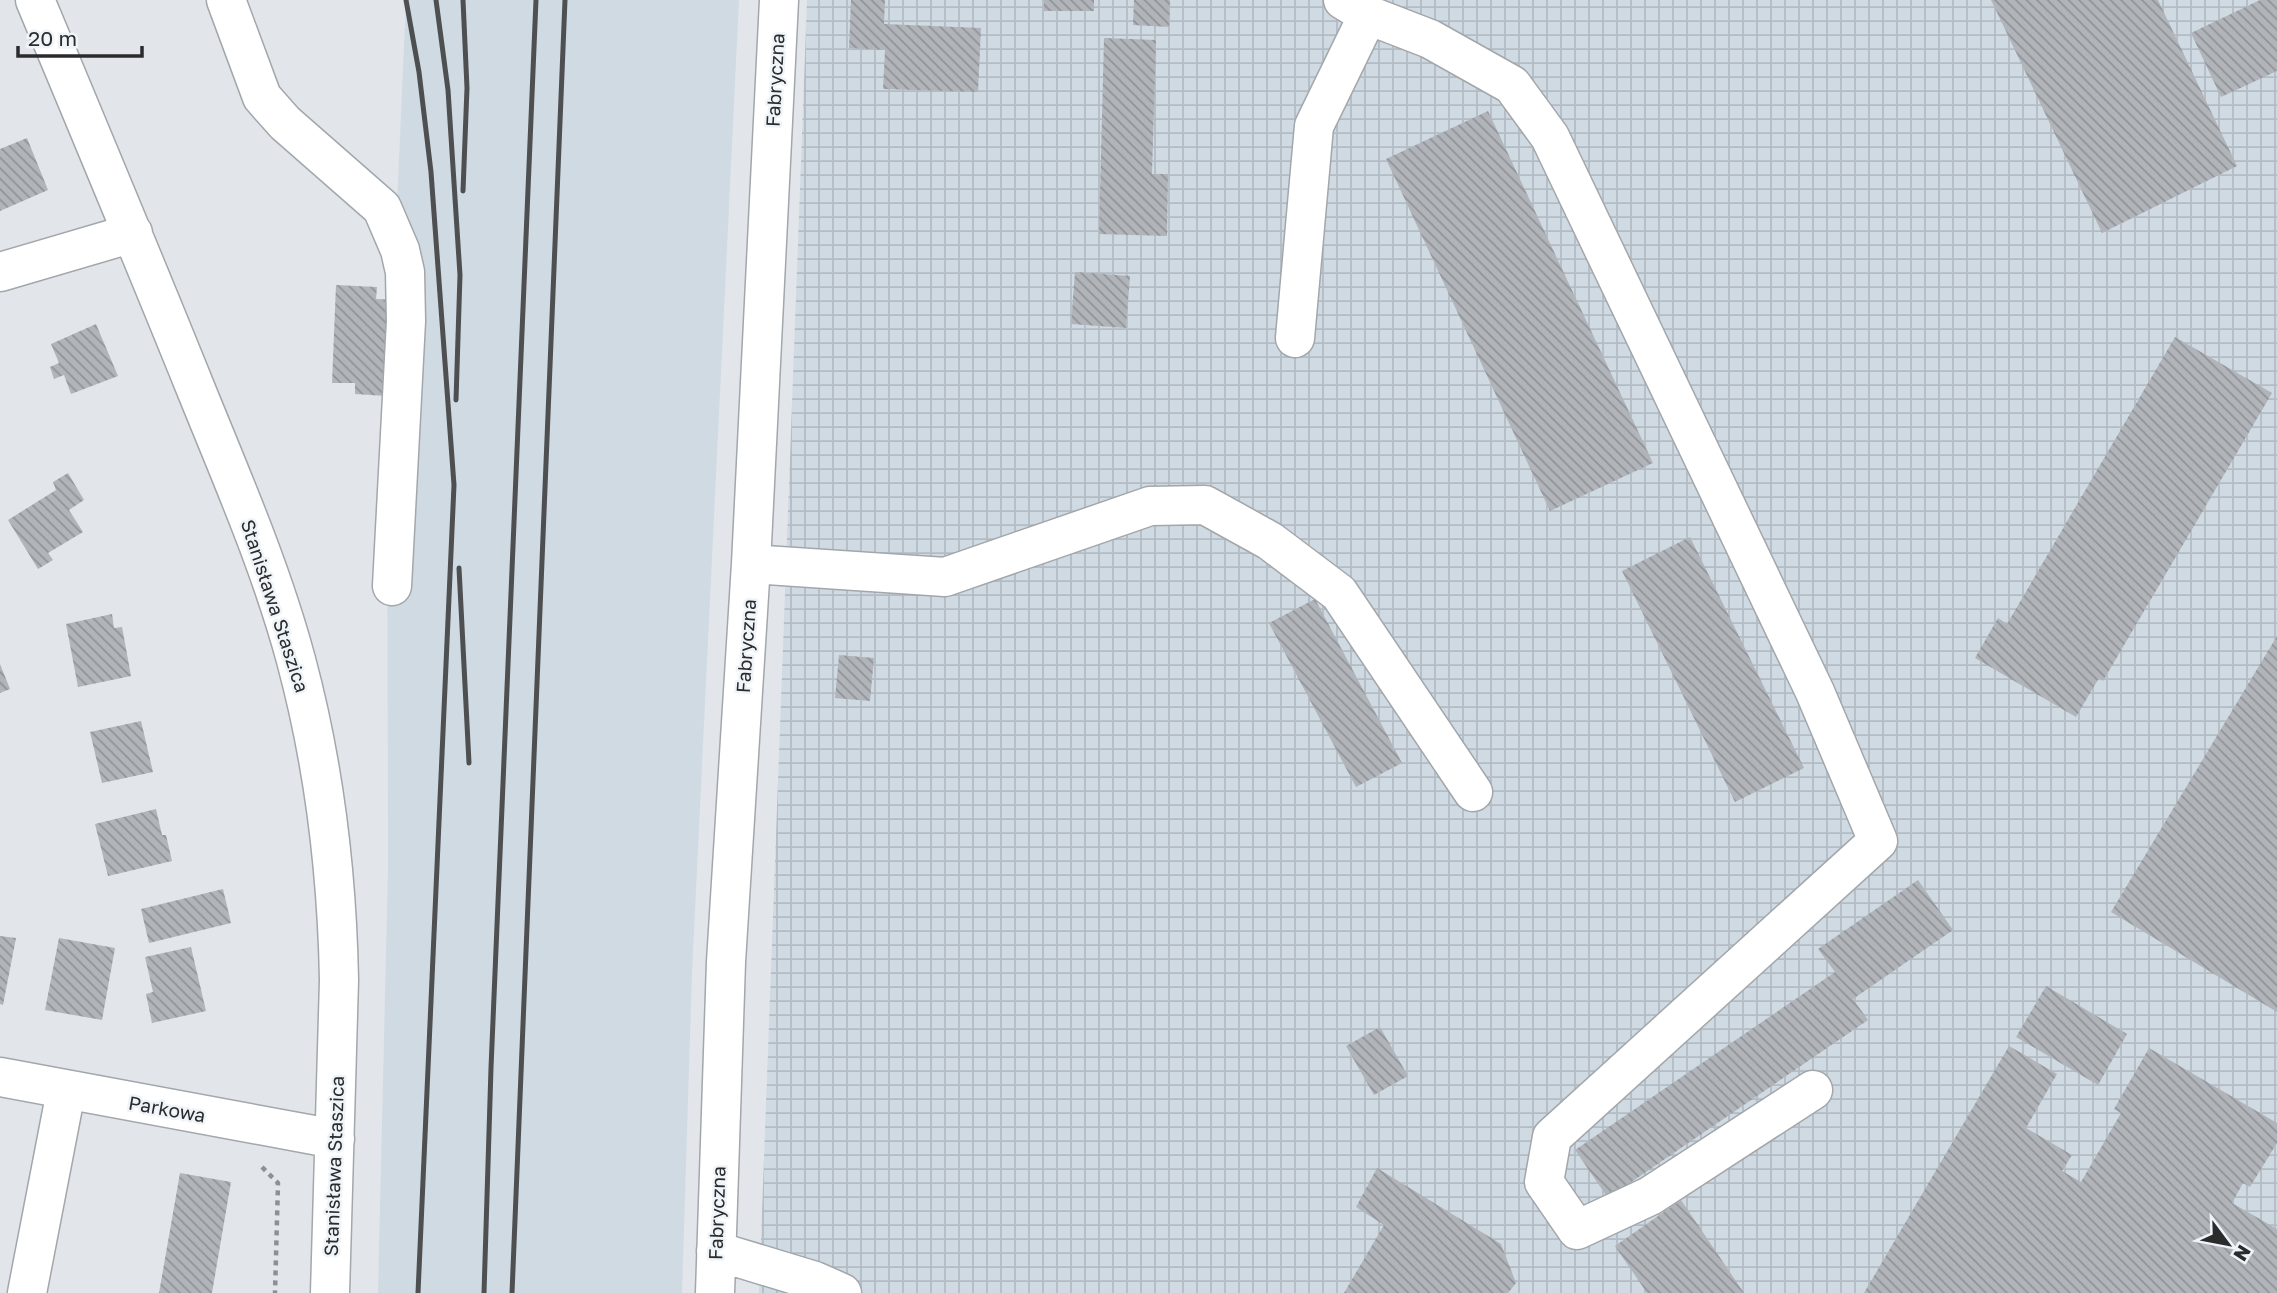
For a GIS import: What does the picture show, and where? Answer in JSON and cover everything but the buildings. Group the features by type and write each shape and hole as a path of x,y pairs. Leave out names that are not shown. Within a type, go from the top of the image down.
{"street":[{"name":"Stanisława Staszica","path":"35,0 232,477 276,596 296,659 312,727 325,806 338,931 330,1293"},
{"path":"226,0 262,97 285,123 382,208 400,250 405,272 406,321 392,586"},
{"name":"Fabryczna","path":"715,1293 726,962 751,564 779,0"},
{"path":"1295,338 1314,125 1355,7 1430,39 1512,85 1550,136 1815,692 1878,841 1552,1137 1544,1182 1577,1230 1650,1196 1813,1090"},
{"path":"0,272 133,233"},
{"path":"751,564 945,577 1150,506 1205,505 1270,541 1339,593 1473,792"},
{"name":"Parkowa","path":"0,1077 335,1139"},
{"path":"27,1293 66,1091"},
{"path":"716,1251 815,1281 842,1293"}],"path":[{"path":"253,1124 250,1155 278,1183 275,1293"}],"shaded area":[{"path":"406,0 739,0 692,972 682,1293 378,1293 388,867 387,434"},
{"path":"807,0 2277,0 2277,1293 759,1293"}],"railway":[{"path":"406,0 419,72 431,172 454,485 418,1293"},
{"path":"436,0 448,90 460,275 456,400"},
{"path":"463,0 467,88 463,191"},
{"path":"484,1293 536,0"},
{"path":"512,1293 565,0"},
{"path":"459,568 469,763"}]}
